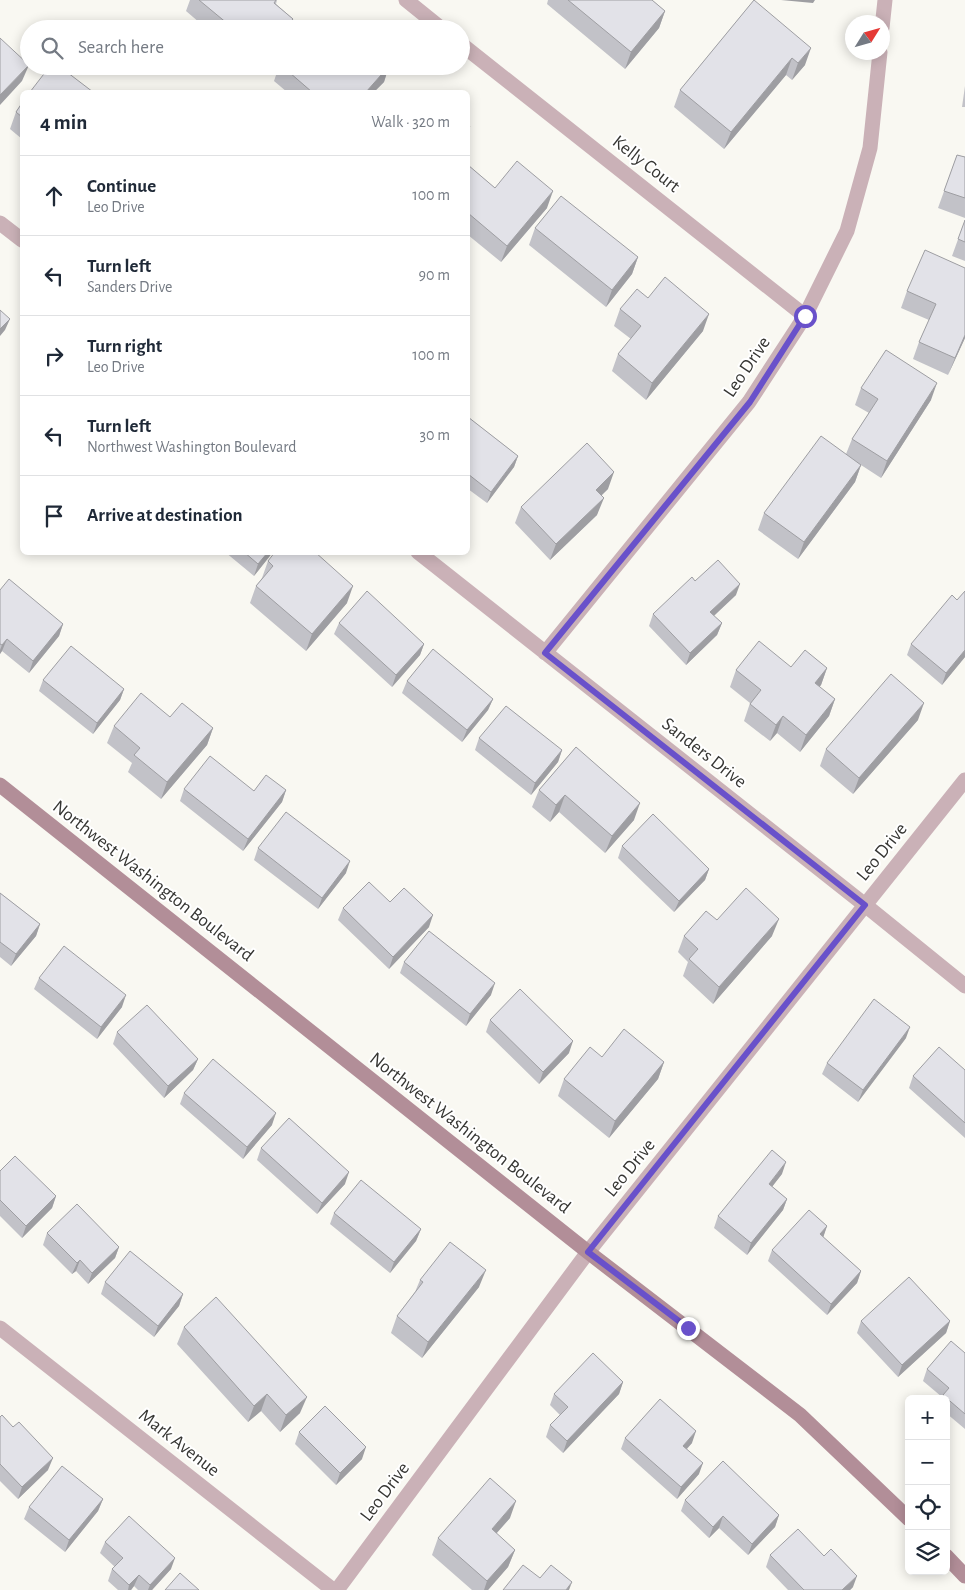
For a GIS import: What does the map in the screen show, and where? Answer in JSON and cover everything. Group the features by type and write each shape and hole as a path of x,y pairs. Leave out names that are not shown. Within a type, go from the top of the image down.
{"main road":[{"name":"Northwest Washington Boulevard","path":"0,785 588,1252 800,1415 905,1515"},
{"path":"950,1560 965,1576"}],"street":[{"path":"406,0 431,20"},
{"path":"883,15 885,0"},
{"name":"Kelly Court","path":"470,51 805,316"},
{"name":"Leo Drive","path":"545,653 750,402 805,316 847,231 870,148 879,60"},
{"path":"0,223 20,238"},
{"name":"Sanders Drive","path":"422,555 965,986"},
{"name":"Leo Drive","path":"337,1590 588,1252 965,780"},
{"name":"Mark Avenue","path":"0,1328 332,1590"}],"building":[{"path":"199,0 276,0 274,3 293,19 292,20 223,20"},
{"path":"568,0 652,0 665,11 631,52"},
{"path":"754,0 811,48 798,63 792,58 731,132 680,90"},
{"path":"0,38 20,57 20,74 0,95"},
{"path":"43,75 71,75 90,90 32,90"},
{"path":"292,75 381,75 368,90 310,90"},
{"path":"20,106 20,115 16,112"},
{"path":"957,155 965,157 965,198 944,191"},
{"path":"517,161 553,191 507,246 470,215 470,167 495,188"},
{"path":"561,196 638,257 612,290 535,228"},
{"path":"965,220 965,242 958,239"},
{"path":"925,250 965,268 965,335 955,358 919,342 936,304 907,291"},
{"path":"665,277 709,314 652,383 618,354 641,326 620,309 637,289 648,298"},
{"path":"0,310 10,319 0,329"},
{"path":"886,350 937,383 887,461 852,439 878,399 861,388"},
{"path":"470,419 518,456 491,492 470,476"},
{"path":"821,436 861,465 804,542 764,513"},
{"path":"587,443 614,472 596,490 604,498 556,544 521,507"},
{"path":"248,555 266,555 258,564"},
{"path":"273,555 318,555 353,586 312,634 256,586 273,566 268,561"},
{"path":"718,560 740,584 710,612 722,623 690,653 653,614 692,577 695,581"},
{"path":"9,579 63,624 33,661 7,639 2,645 0,644 0,590"},
{"path":"367,591 424,644 396,675 339,623"},
{"path":"965,591 965,650 946,673 911,644 952,595 957,600"},
{"path":"759,641 791,667 805,650 827,668 815,683 835,699 806,735 783,716 776,725 750,704 761,690 736,670"},
{"path":"71,646 124,689 97,723 43,680"},
{"path":"433,649 493,699 467,730 407,681"},
{"path":"891,674 924,703 859,778 826,749"},
{"path":"141,693 170,717 182,703 213,728 167,782 134,755 140,748 114,726"},
{"path":"506,706 562,750 535,783 479,738"},
{"path":"576,747 640,803 612,836 565,795 556,805 539,790"},
{"path":"210,756 254,791 266,775 286,790 248,839 184,789"},
{"path":"286,812 350,861 322,898 258,848"},
{"path":"653,814 709,869 679,901 622,846"},
{"path":"369,882 390,902 404,888 433,915 393,957 343,908"},
{"path":"746,888 779,919 719,987 689,959 698,949 684,936 706,911 717,920"},
{"path":"0,893 40,924 16,954 0,942"},
{"path":"429,931 495,983 470,1014 404,962"},
{"path":"64,946 126,995 101,1027 39,978"},
{"path":"520,989 573,1041 543,1072 490,1020"},
{"path":"874,999 910,1027 863,1090 827,1063"},
{"path":"147,1005 198,1059 168,1086 117,1032"},
{"path":"624,1029 664,1062 615,1121 564,1079 590,1047 602,1057"},
{"path":"939,1047 965,1070 965,1123 913,1076"},
{"path":"213,1059 276,1113 247,1147 184,1093"},
{"path":"289,1118 349,1172 322,1203 261,1148"},
{"path":"772,1150 786,1162 769,1184 787,1199 751,1243 718,1216"},
{"path":"15,1156 56,1196 26,1226 0,1200 0,1171"},
{"path":"361,1180 421,1229 394,1262 334,1213"},
{"path":"77,1204 119,1247 92,1273 80,1260 77,1263 47,1233"},
{"path":"809,1210 827,1226 820,1234 861,1271 831,1304 772,1250"},
{"path":"450,1242 486,1270 428,1342 397,1316 423,1282 420,1280"},
{"path":"130,1251 183,1294 158,1326 105,1282"},
{"path":"909,1277 950,1321 902,1365 861,1321"},
{"path":"216,1297 307,1397 286,1415 267,1394 254,1406 184,1327"},
{"path":"951,1341 965,1353 965,1414 950,1401 950,1395 943,1395 949,1388 927,1369"},
{"path":"593,1353 623,1382 567,1441 550,1425 568,1407 554,1394"},
{"path":"660,1399 696,1431 683,1446 703,1463 681,1487 625,1438"},
{"path":"325,1406 366,1447 340,1473 299,1432"},
{"path":"2,1415 13,1427 19,1422 53,1458 22,1487 0,1464 0,1417"},
{"path":"723,1461 779,1515 752,1544 723,1516 713,1527 685,1500"},
{"path":"62,1466 103,1499 69,1540 29,1507"},
{"path":"490,1478 516,1501 492,1529 515,1550 487,1581 438,1538"},
{"path":"129,1516 175,1558 150,1585 139,1575 129,1585 112,1569 123,1558 105,1542"},
{"path":"798,1529 824,1556 831,1549 857,1576 842,1590 804,1590 770,1555"},
{"path":"523,1565 540,1578 551,1565 572,1582 566,1590 503,1590"},
{"path":"180,1573 199,1590 165,1590"}],"route":[{"path":"688,1328 588,1252 865,905 545,653 750,402 805,316"}]}
